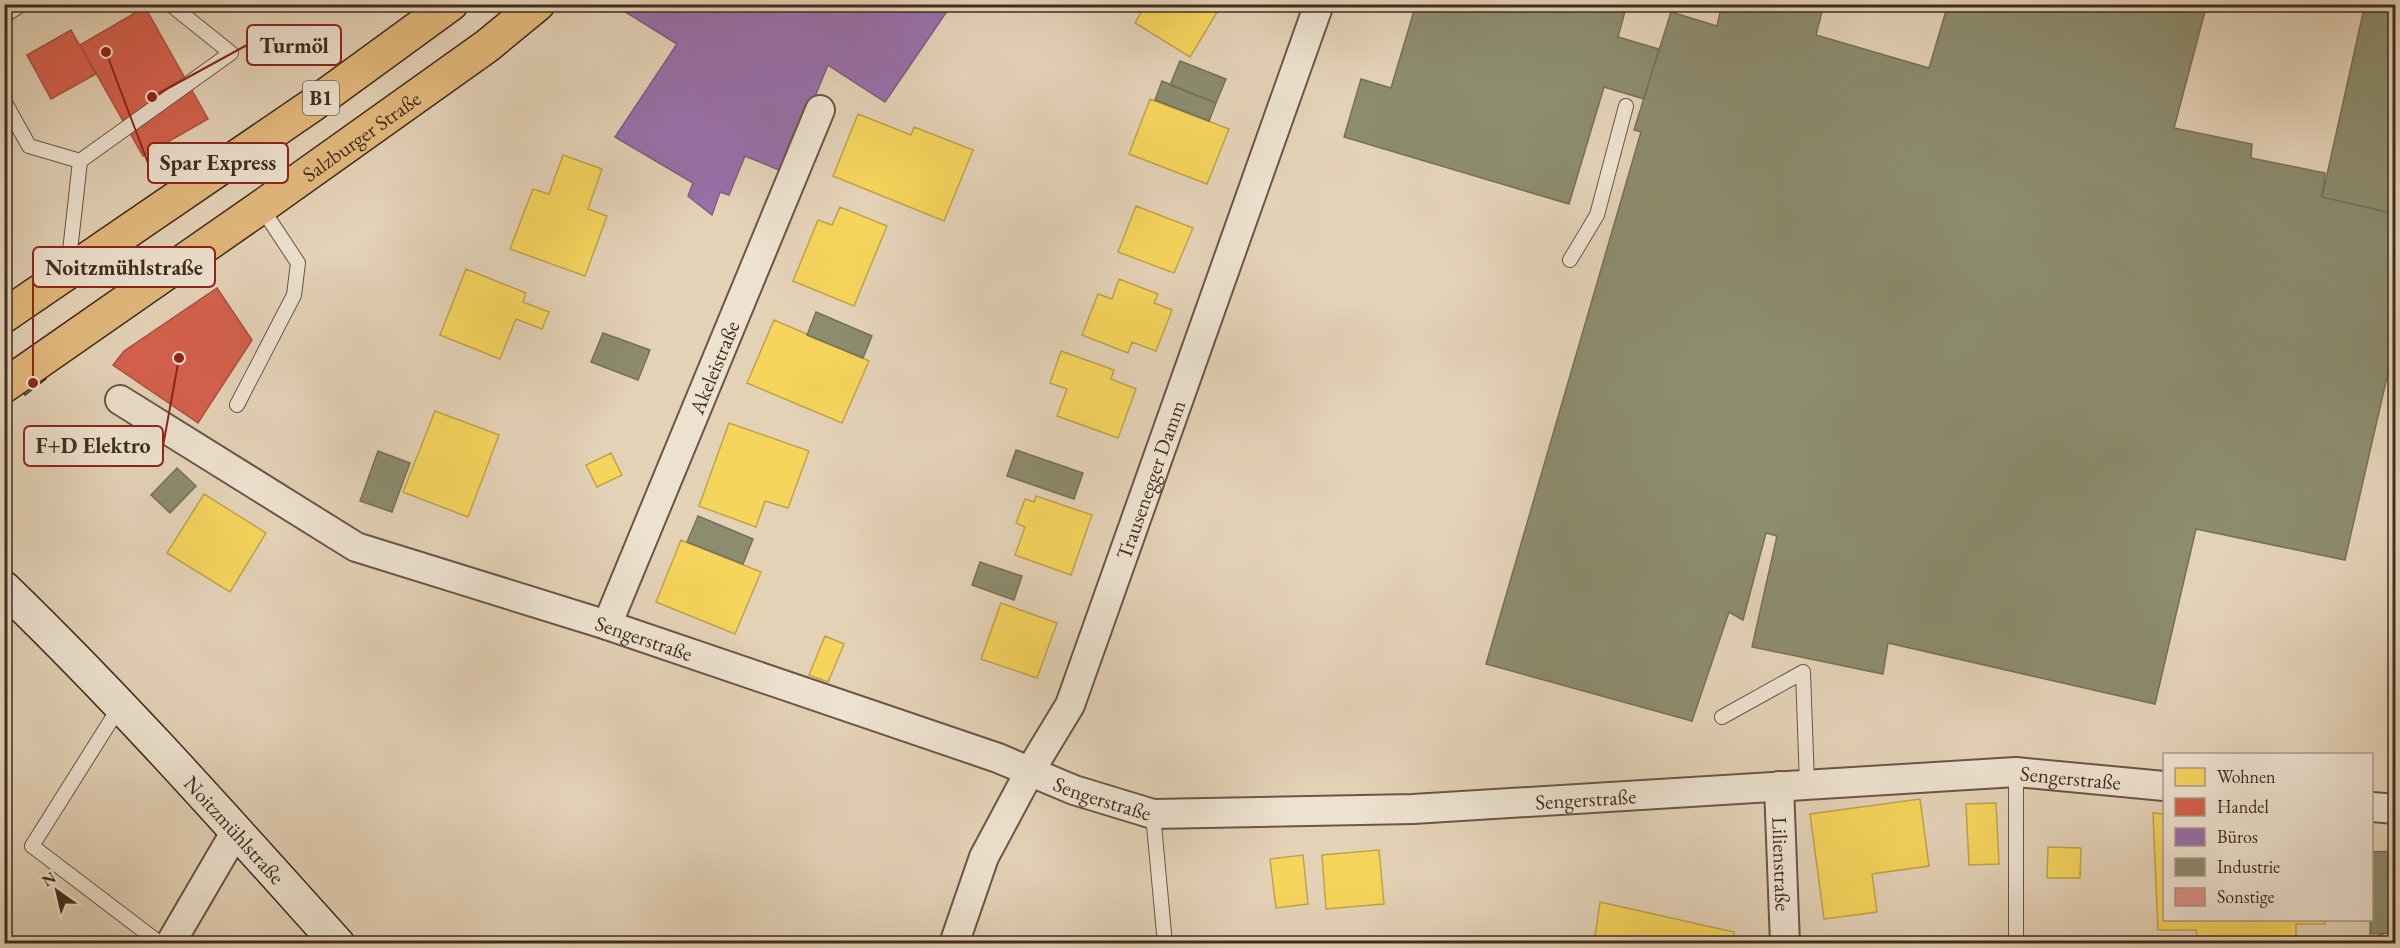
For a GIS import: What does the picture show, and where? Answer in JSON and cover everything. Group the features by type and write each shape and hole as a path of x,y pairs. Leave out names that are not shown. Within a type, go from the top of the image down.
{"main road":[{"name":"B1","path":"4,316 311,106 451,4"},
{"name":"Salzburger Straße","path":"4,386 488,46 538,4"},
{"name":"Noitzmühlstraße","path":"4,588 52,634 120,706 338,944"}],"street":[{"name":"Trausenegger Damm","path":"954,944 984,856 1030,771 1070,705 1318,5"},
{"name":"Akeleistraße","path":"608,625 820,110"},
{"name":"Sengerstraße","path":"120,400 356,547 608,625 998,758 1074,790 1153,813 1413,809 2016,772 2163,786"},
{"name":"Lilienstraße","path":"1785,944 1793,785"},
{"path":"2373,807 2396,809"},
{"path":"170,944 236,831"}],"lane":[{"path":"4,16 22,4"},
{"path":"68,271 80,161 231,53 170,4"},
{"path":"4,101 29,146 80,161"},
{"path":"1570,260 1597,215 1626,106"},
{"path":"237,405 294,295 297,263 261,207"},
{"path":"1722,717 1803,672 1793,785"},
{"path":"120,706 32,846 161,944"},
{"path":"2016,772 2016,944"},
{"path":"1153,813 1165,944"}],"building: Wohnen":[{"path":"1146,4 1222,4 1190,57 1135,23"},
{"path":"1150,99 1229,129 1207,184 1129,154"},
{"path":"858,114 911,135 914,127 973,150 944,221 833,176"},
{"path":"563,155 602,169 588,209 607,216 585,276 510,249 533,189 549,194"},
{"path":"1136,206 1193,228 1174,273 1118,252"},
{"path":"840,207 887,226 854,306 793,281 818,220 832,225"},
{"path":"466,269 526,293 523,302 549,312 542,329 516,319 500,359 440,335"},
{"path":"1119,279 1158,294 1154,303 1172,310 1156,351 1132,342 1128,353 1082,335 1098,294 1112,299"},
{"path":"774,320 869,361 842,423 747,383"},
{"path":"1061,351 1114,370 1111,379 1136,389 1118,438 1057,416 1067,389 1050,383"},
{"path":"435,411 499,435 468,517 403,492"},
{"path":"729,423 809,451 788,508 765,501 756,527 699,506"},
{"path":"611,453 622,475 597,487 586,465"},
{"path":"204,494 266,533 230,592 167,553"},
{"path":"1036,496 1092,515 1071,575 1015,555 1025,527 1016,523 1025,499 1034,502"},
{"path":"681,540 761,572 735,634 656,602"},
{"path":"1001,603 1057,623 1037,678 981,659"},
{"path":"825,636 844,644 828,682 809,675"},
{"path":"2396,709 2396,736 2392,736"},
{"path":"1920,799 1929,866 1872,874 1877,912 1824,919 1810,814"},
{"path":"1996,803 1999,864 1969,865 1966,804"},
{"path":"2153,813 2163,814 2163,921 2325,921 2325,924 2296,924 2296,941 2198,944 2196,930 2158,930"},
{"path":"2048,847 2081,848 2080,878 2047,878"},
{"path":"1379,850 1384,904 1326,909 1322,855"},
{"path":"1303,855 1308,904 1276,908 1270,859"},
{"path":"1600,902 1734,932 1732,944 1594,944"}],"building: Handel":[{"path":"145,7 208,119 143,156 80,45"},
{"path":"71,30 96,74 51,99 27,55"},
{"path":"217,288 252,340 198,423 113,365 124,351"}],"building: Büros":[{"path":"621,4 952,4 885,102 828,65 784,172 745,156 729,195 720,192 712,215 688,196 693,183 615,137 677,44 619,8"}],"building: Industrie":[{"path":"1416,4 1627,4 1618,37 1659,49 1644,99 1604,87 1569,204 1344,137 1361,79 1391,88"},
{"path":"1722,4 1824,4 1816,35 1929,68 1948,4 2207,4 2174,128 2252,144 2251,158 2325,173 2322,197 2396,214 2396,338 2345,560 2196,529 2155,704 1888,643 1883,674 1752,647 1777,536 1766,533 1743,620 1729,612 1692,721 1486,664 1641,132 1634,130 1671,12 1717,26"},
{"path":"2365,4 2396,4 2396,214 2322,197"},
{"path":"1180,61 1226,79 1216,103 1170,85"},
{"path":"1162,81 1216,103 1209,121 1155,100"},
{"path":"816,312 872,336 863,358 807,335"},
{"path":"603,333 650,350 638,380 591,362"},
{"path":"1016,450 1083,473 1074,499 1007,476"},
{"path":"378,451 410,463 392,512 360,501"},
{"path":"177,468 196,486 170,513 151,495"},
{"path":"698,516 753,539 743,564 687,542"},
{"path":"980,562 1022,576 1014,600 972,585"},
{"path":"2396,851 2396,933 2370,934 2370,921 2373,921 2373,852"}],"building: Sonstige":[{"path":"41,373 46,379 25,395 19,388"}],"place":[{"name":"Spar Express","path":"106,52"},
{"name":"Turmöl","path":"152,97"},
{"name":"F+D Elektro","path":"179,358"},
{"name":"Noitzmühlstraße","path":"33,383"}]}
